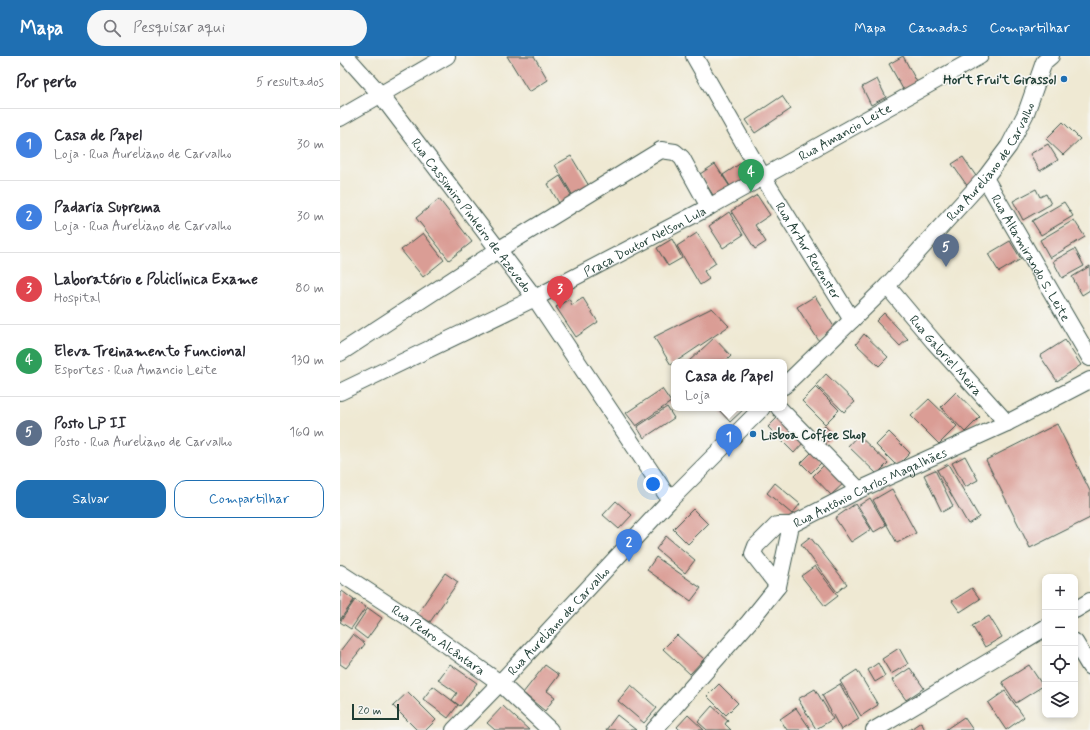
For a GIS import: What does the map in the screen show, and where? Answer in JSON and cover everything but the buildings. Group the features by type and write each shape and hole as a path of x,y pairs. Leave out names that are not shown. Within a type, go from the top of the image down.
{"street":[{"name":"Rua Cassimiro Pinheiro de Azevedo","path":"346,56 380,94 535,298 670,500"},
{"path":"340,118 447,56"},
{"name":"Rua Artur Revenster","path":"694,56 764,177 852,320"},
{"name":"Rua Amancio Leite","path":"709,207 980,56"},
{"name":"Rua Aureliano de Carvalho","path":"787,383 887,286 985,178 1009,146 1026,113 1045,58"},
{"name":"Praça Doutor Nelson Lula","path":"340,353 498,250 661,150 674,152 682,158 709,207 535,298 340,392"},
{"name":"Rua Altamirando S. Leite","path":"985,178 1090,358"},
{"name":"Rua Gabriel Meira","path":"887,286 934,342 1007,423"},
{"name":"Rua Antônio Carlos Magalhães","path":"654,730 749,622 778,586 791,525 859,490 1007,423 1090,380"},
{"name":"Rua Aureliano de Carvalho","path":"454,730 500,683 670,500 759,411"},
{"path":"782,411 859,490"},
{"path":"778,586 753,554 756,546 777,525 791,525"},
{"name":"Rua Pedro Alcântara","path":"340,573 406,616 500,683 550,730"},
{"path":"1078,608 1090,601"},
{"path":"874,730 1042,630"},
{"path":"1077,646 1090,668"}],"place":[{"name":"Hor't Frui't Girassol","path":"1064,79"},
{"name":"Eleva Treinamento Funcional","path":"751,192"},
{"name":"Posto LP II","path":"946,267"},
{"name":"Laboratório e Policlínica Exame","path":"560,309"},
{"name":"Lisboa Coffee Shop","path":"753,434"},
{"name":"Casa de Papel","path":"729,457"},
{"name":"Padaria Suprema","path":"629,562"}]}
